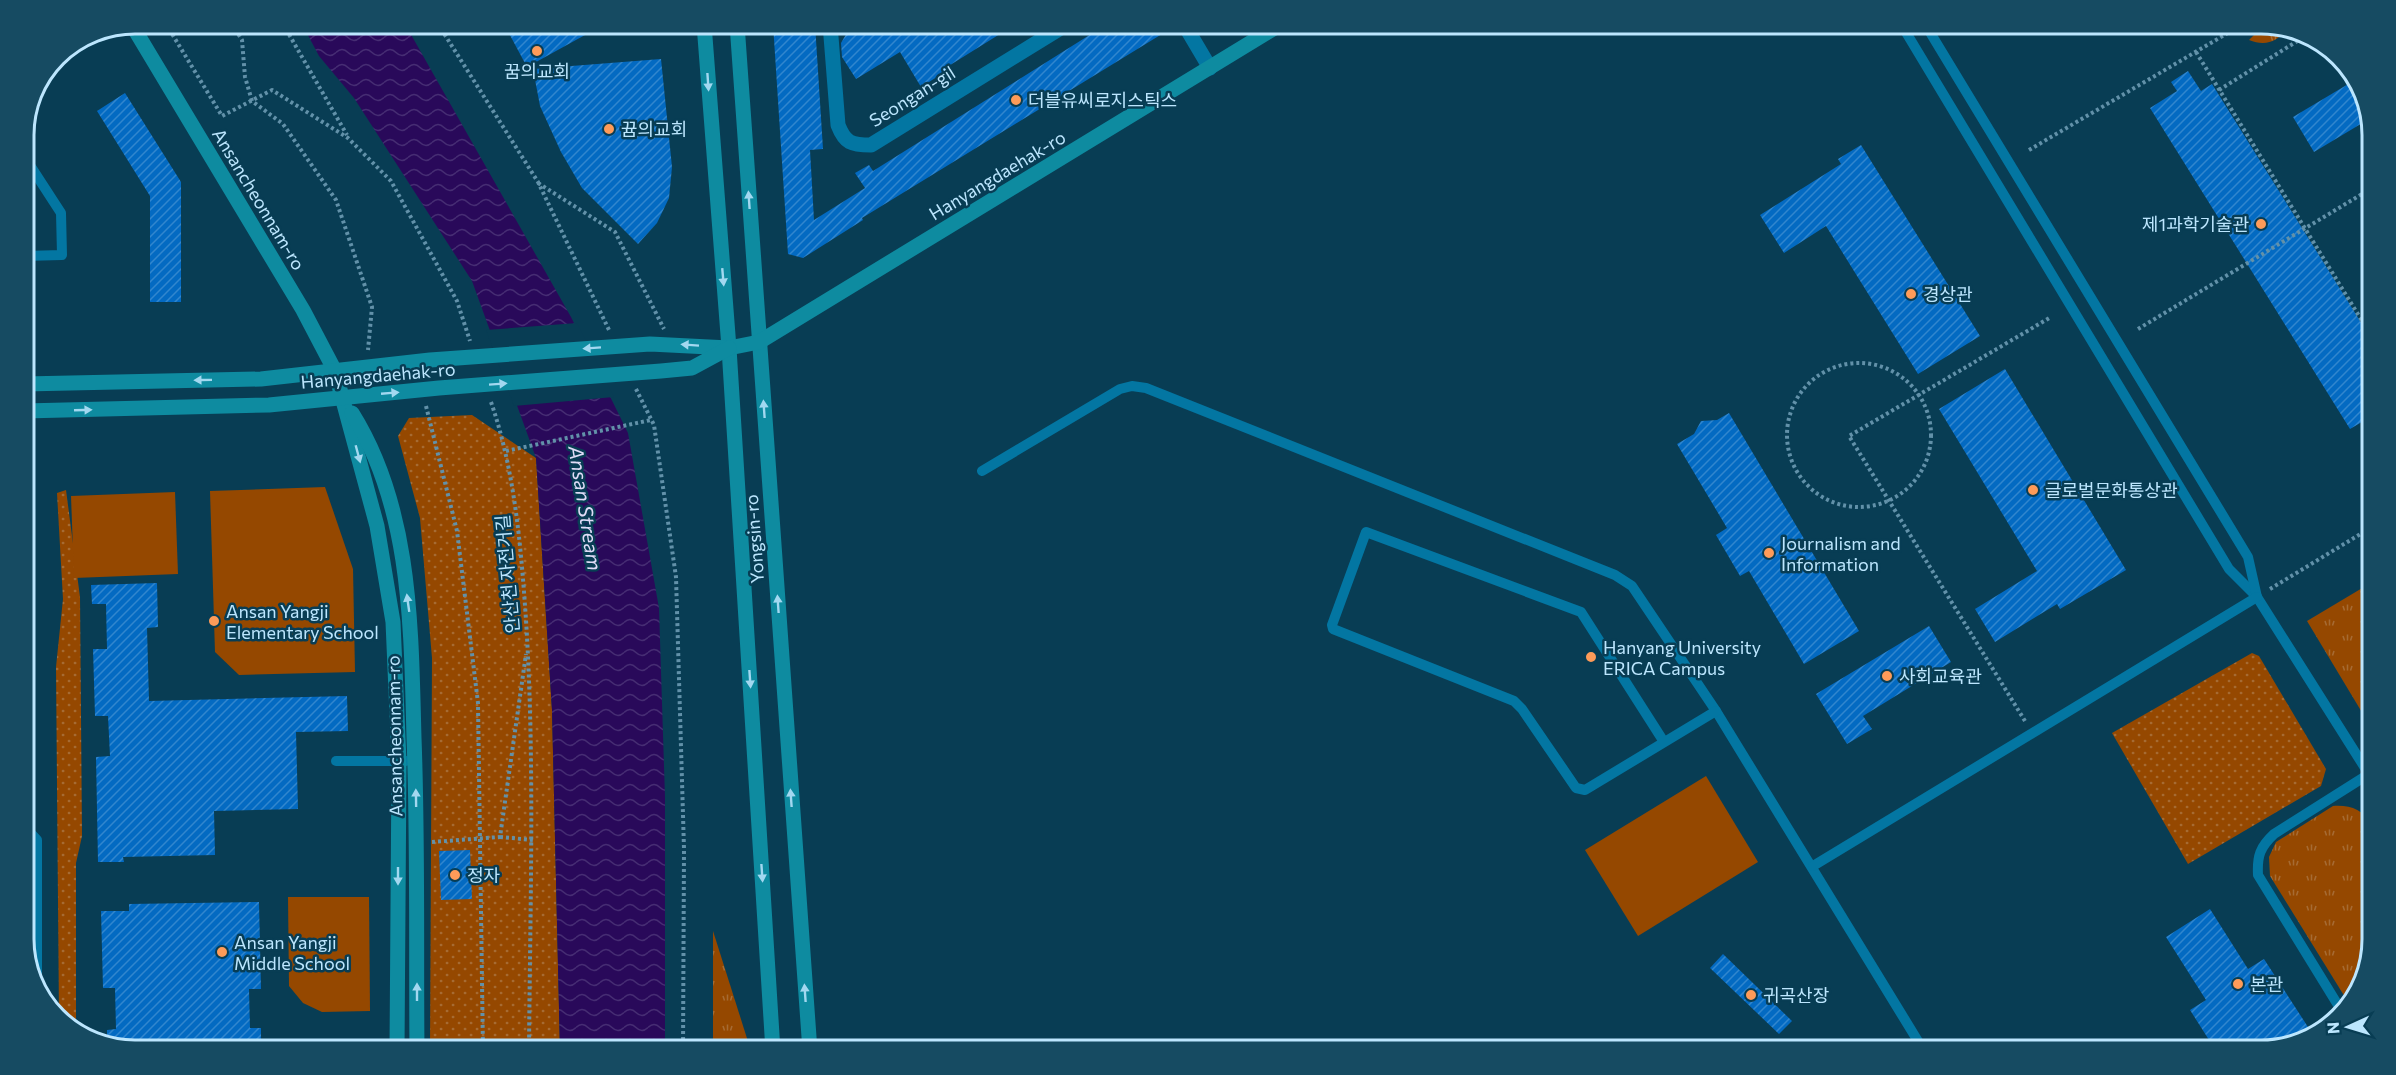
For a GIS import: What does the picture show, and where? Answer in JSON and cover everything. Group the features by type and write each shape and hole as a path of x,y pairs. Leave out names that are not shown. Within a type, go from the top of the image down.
{"street":[{"name":"Ansancheonnam-ro","path":"137,34 303,310 335,371 377,526 393,622 399,761 397,1040"},
{"name":"Yongsin-ro","path":"705,34 729,348 773,1040"},
{"name":"Yongsin-ro","path":"738,34 809,1040"},
{"name":"Seongan-gil","path":"831,34 838,124 843,139 853,145 871,145 1051,34"},
{"path":"1190,34 1210,68"},
{"name":"Hanyangdaehak-ro","path":"35,384 261,379 430,360 650,344 729,348 759,342 1265,34"},
{"name":"Hanyangdaehak-ro","path":"35,411 269,405 439,388 661,372 692,368 729,348"},
{"name":"Ansancheonnam-ro","path":"343,398 371,444 396,522 411,619 415,761 417,1040"}],"lane":[{"path":"1907,34 2229,569 2257,597 2362,764"},
{"path":"1931,34 2248,557 2257,597"},
{"path":"35,173 61,213 62,255 35,256"},
{"path":"982,471 1120,389 1132,386 1146,388 1615,575 1632,586 1716,711 1917,1040"},
{"path":"1664,742 1581,612 1366,532 1332,625 1336,632 1514,701 1522,709 1576,788 1585,790 1716,711"},
{"path":"1812,866 2257,597"},
{"path":"336,761 415,761"},
{"path":"2333,997 2258,875 2257,859 2263,844 2274,834 2362,782"},
{"path":"35,838 37,840 38,966"}],"path":[{"path":"172,34 222,116 272,90 348,138 391,181 457,301 471,343"},
{"path":"238,34 242,40 245,77 252,101 282,123 336,200 372,307 366,368"},
{"path":"289,34 348,138"},
{"path":"444,34 538,182 610,333"},
{"path":"2029,150 2226,34"},
{"path":"2219,90 2297,41"},
{"path":"2196,52 2361,319"},
{"path":"538,182 615,232 671,344"},
{"path":"2138,329 2361,195"},
{"path":"2032,733 1849,436 2051,317"},
{"path":"1863,363 1886,368 1906,380 1918,395 1930,421 1930,445 1923,467 1910,487 1889,501 1867,507 1844,506 1822,497 1803,481 1791,461 1787,438 1790,414 1801,393 1817,376 1839,366 1863,363"},
{"path":"636,387 651,420 666,496 676,577 684,849 682,1040"},
{"path":"422,390 457,531 478,703 483,1040"},
{"name":"안산천 자전거길","path":"489,396 506,451 521,544 532,711 533,840 529,1040"},
{"path":"506,451 651,420"},
{"path":"2257,597 2361,533"},
{"path":"500,837 527,644"},
{"path":"416,843 500,837 533,840"}],"green space":[{"path":"2255,34 2280,36 2265,43 2249,40"},
{"path":"472,415 536,458 552,710 560,1040 430,1040 432,658 420,518 398,436 409,418"},
{"path":"325,487 353,569 355,672 239,675 215,652 210,491"},
{"path":"66,490 80,597 82,836 76,863 76,1021 59,1005 56,667 63,599 57,493"},
{"path":"175,492 178,574 74,578 71,496"},
{"path":"2362,588 2362,712 2307,621"},
{"path":"2252,653 2259,656 2326,769 2321,786 2188,864 2112,733"},
{"path":"1706,776 1758,862 1638,936 1585,850"},
{"path":"2333,806 2345,806 2362,813 2362,940 2360,960 2345,997 2270,876 2269,857 2276,842"},
{"path":"288,897 369,897 370,1011 322,1012 303,1003 289,986"},
{"path":"713,931 748,1040 713,1040"}],"water":[{"name":"Ansan Stream","path":"307,34 411,34 571,317 628,433 659,608 665,797 665,1040 560,1040 552,710 536,458 472,281 354,98 319,56"}],"pier":[{"path":"577,323 614,397 514,406 486,330"}],"building":[{"name":"꿈의교회","path":"509,34 585,35 527,67"},
{"path":"774,34 816,34 823,149 810,150 814,220 865,188 855,173 869,165 873,171 1091,34 1162,34 862,218 863,220 803,258 788,254"},
{"path":"846,34 1000,34 947,67 948,70 921,87 900,52 856,79 842,57 841,43"},
{"name":"뀸의교회","path":"661,59 672,167 669,198 657,223 638,244 582,188 561,152 540,106 533,69"},
{"name":"제1과학기술관","path":"2188,71 2201,91 2212,84 2361,323 2361,422 2350,429 2150,108 2177,91 2171,82"},
{"path":"2348,84 2360,115 2361,124 2314,152 2293,117"},
{"path":"125,93 181,182 181,302 150,302 150,196 97,111"},
{"name":"경상관","path":"1861,145 1980,336 1918,374 1826,226 1784,253 1760,215 1841,164 1838,159"},
{"name":"글로벌문화통상관","path":"2005,369 2126,570 2060,609 2057,604 1995,642 1975,609 2037,571 1939,409"},
{"name":"Journalism and Information","path":"1729,413 1859,631 1804,664 1749,571 1740,576 1716,535 1727,528 1677,444 1694,434 1701,421 1717,420"},
{"name":"Ansan Yangji Elementary School","path":"157,583 158,627 147,628 149,701 347,696 348,731 296,732 298,809 214,811 215,855 123,857 124,862 98,862 96,757 110,756 108,716 95,716 93,649 107,649 106,604 92,604 91,585"},
{"name":"사회교육관","path":"1929,626 1951,662 1863,716 1872,729 1847,744 1816,694"},
{"name":"정자","path":"470,850 472,899 441,900 439,851"},
{"name":"Ansan Yangji Middle School","path":"259,902 261,989 249,989 250,1028 261,1028 261,1040 135,1040 107,1036 107,1030 116,1029 115,988 103,988 101,911 129,911 129,904"},
{"name":"본관","path":"2210,909 2248,969 2264,959 2308,1027 2287,1037 2274,1040 2209,1040 2190,1010 2206,1000 2166,937"},
{"name":"귀곡산장","path":"1723,954 1792,1021 1779,1034 1710,968"}],"place":[{"name":"꿈의교회","path":"537,51"},
{"name":"더블유씨로지스틱스","path":"1016,100"},
{"name":"뀸의교회","path":"609,129"},
{"name":"제1과학기술관","path":"2261,224"},
{"name":"경상관","path":"1911,294"},
{"name":"글로벌문화통상관","path":"2033,490"},
{"name":"Journalism and Information","path":"1769,553"},
{"name":"Ansan Yangji Elementary School","path":"214,621"},
{"name":"Hanyang University ERICA Campus","path":"1591,657"},
{"name":"사회교육관","path":"1887,676"},
{"name":"정자","path":"455,875"},
{"name":"Ansan Yangji Middle School","path":"222,952"},
{"name":"본관","path":"2238,984"},
{"name":"귀곡산장","path":"1751,995"}]}
